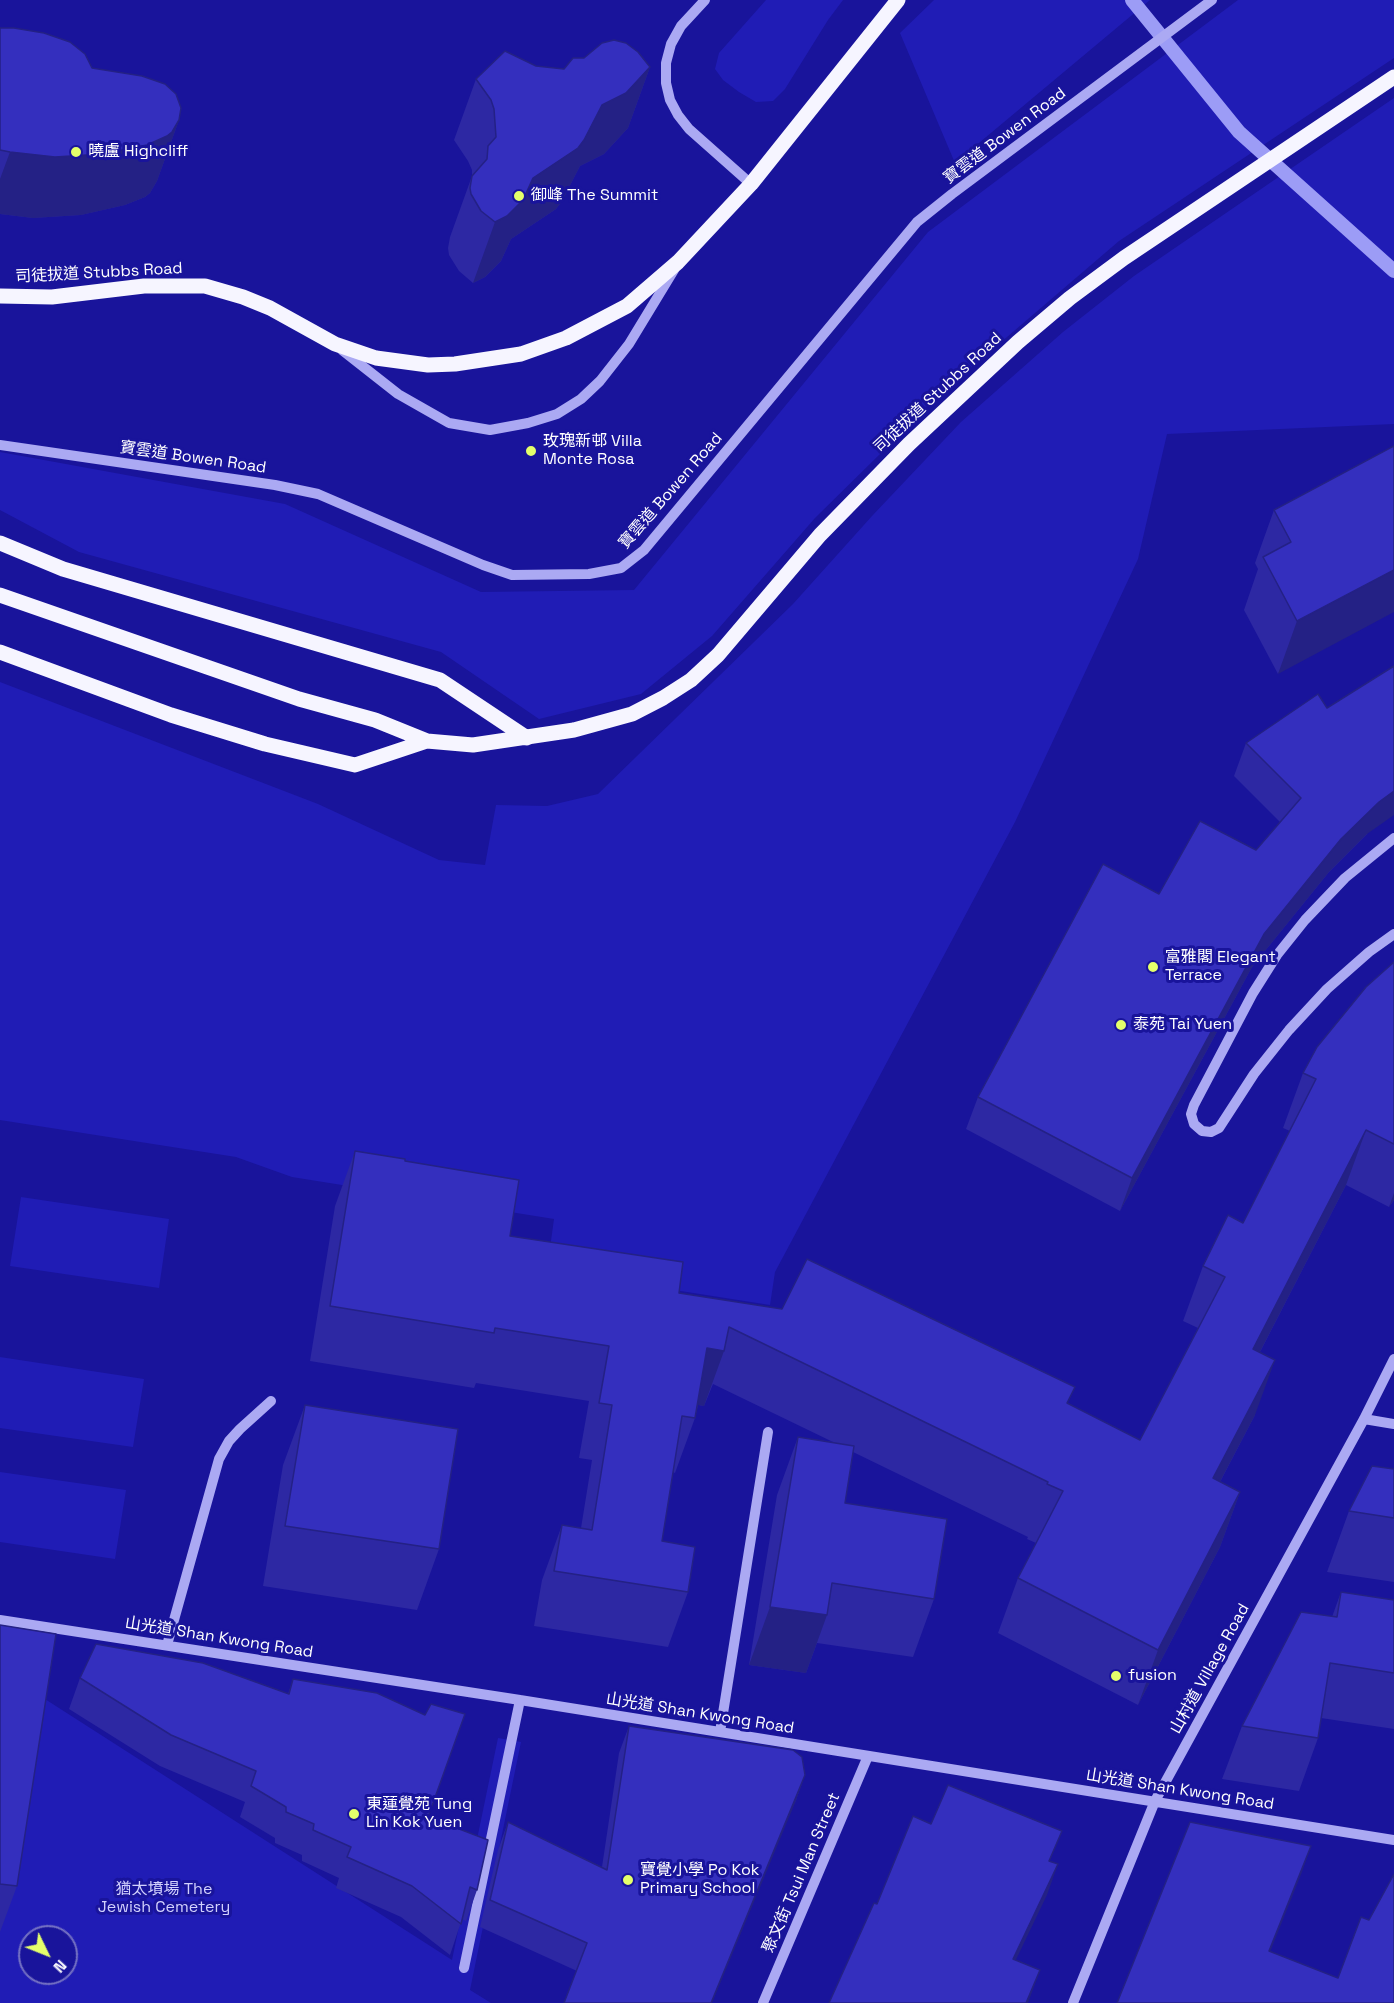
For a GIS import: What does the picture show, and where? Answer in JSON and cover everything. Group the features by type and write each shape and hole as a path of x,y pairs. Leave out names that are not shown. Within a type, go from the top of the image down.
{"main road":[{"name":"司徒拔道 Stubbs Road","path":"0,296 52,297 165,285 205,286 221,289 270,308 335,344 376,358 428,365 455,364 521,354 566,338 627,306 678,262 751,184 897,0"},
{"name":"司徒拔道 Stubbs Road","path":"0,652 171,715 265,744 355,765 427,741 472,745 526,738 574,730 632,714 691,680 717,655 820,535 909,444 969,387 1070,298 1124,258 1394,77"},
{"path":"0,543 63,569 440,680 526,738"},
{"path":"0,595 299,699 375,720 427,741"}],"street":[{"path":"705,0 681,26 671,44 666,63 666,83 670,100 688,129 751,184"},
{"name":"寶雲道 Bowen Road","path":"0,445 275,485 318,494 483,565 512,575 589,574 621,568 644,550 917,222 1212,0"},
{"path":"335,344 398,394 449,423 490,430 528,423 556,414 581,399 600,381 629,344 678,262"},
{"path":"1394,838 1345,879 1305,920 1277,955 1252,993 1194,1105 1191,1114 1194,1124 1202,1131 1211,1132 1219,1128 1254,1074 1288,1030 1327,989 1369,952 1394,934"},
{"name":"山村道 Village Road","path":"1073,2003 1155,1801 1364,1419 1394,1359"},
{"path":"167,1645 219,1459 229,1441 271,1401"},
{"path":"1364,1419 1394,1424"},
{"path":"720,1732 768,1432"},
{"name":"山光道 Shan Kwong Road","path":"0,1620 520,1700 1394,1840"},
{"path":"464,1968 520,1700"},
{"name":"聚文街 Tsui Man Street","path":"763,2003 868,1756"}],"green space":[{"path":"766,0 843,0 785,89 773,101 756,102 723,80 715,69 719,53"},
{"path":"934,0 1150,0 955,163 900,33"},
{"path":"1238,0 1394,0 1394,58 1119,241 944,391 815,518 712,636 641,694 539,719 441,652 79,552 0,510 0,452 285,504 481,592 634,590 928,232"},
{"path":"1394,98 1394,424 1167,434 1138,559 1015,822 775,1272 770,1305 547,1270 554,1219 292,1177 236,1157 0,1120 0,682 318,804 439,860 485,865 496,805 547,806 598,794 793,604 961,422 1063,332 1134,276"},
{"path":"21,1197 169,1219 159,1288 10,1266"},
{"path":"0,1357 144,1379 133,1447 0,1428"},
{"path":"0,1472 126,1490 115,1559 0,1542"},
{"name":"猶太墳場 The Jewish Cemetery","path":"34,1692 452,1960 498,1738 521,1742 470,1990 491,2003 0,2003 0,1915"}],"building":[{"path":"0,28 44,33 70,42 85,54 92,68 142,76 165,84 176,94 181,108 179,120 167,136 147,145 103,154 55,157 0,150"},
{"path":"614,40 626,43 638,52 650,67 626,93 602,105 578,148 533,178 523,200 507,216 495,222 481,211 470,188 472,176 487,159 488,146 496,137 491,100 476,79 505,51 536,66 564,69 573,58 584,58 602,43"},
{"path":"1394,446 1394,570 1297,621 1263,557 1291,542 1274,510"},
{"path":"1394,666 1394,791 1379,802 1341,839 1264,934 1132,1178 978,1097 1103,864 1159,894 1200,821 1256,850 1301,798 1246,743 1318,694 1327,708"},
{"path":"1394,962 1394,1144 1366,1130 1253,1349 1275,1360 1213,1478 1240,1492 1158,1650 1018,1578 1063,1491 729,1327 724,1351 707,1348 695,1418 682,1416 662,1541 695,1547 688,1592 554,1571 562,1525 592,1530 612,1405 599,1403 609,1346 495,1328 494,1333 330,1306 355,1151 405,1159 405,1161 519,1180 510,1236 683,1262 679,1293 782,1309 807,1259 1075,1387 1067,1403 1140,1440 1225,1277 1203,1266 1228,1215 1243,1223 1316,1079 1303,1073 1317,1047 1366,987"},
{"path":"305,1405 458,1429 439,1549 285,1526"},
{"path":"798,1437 854,1446 845,1503 947,1519 934,1599 832,1583 827,1615 770,1607"},
{"path":"1372,1466 1394,1469 1394,1518 1349,1511"},
{"path":"1341,1592 1394,1600 1394,1673 1330,1663 1318,1738 1242,1726 1301,1612 1337,1617"},
{"path":"0,1625 56,1634 17,1886 0,1884"},
{"path":"96,1644 203,1663 289,1694 293,1679 377,1693 425,1715 431,1704 465,1714 428,1817 488,1840 477,1890 470,1887 461,1924 412,1886 347,1857 351,1847 313,1830 314,1824 286,1812 286,1807 251,1786 256,1771 171,1735 80,1678"},
{"name":"寶覺小學 Po Kok Primary School","path":"629,1726 793,1750 802,1757 805,1775 711,2003 564,2003 587,1943 490,1900 508,1822 607,1870"},
{"path":"948,1785 1062,1831 1049,1861 1058,1864 1013,1959 1040,1970 1026,2003 829,2003 874,1903 877,1904 913,1816 931,1824"},
{"path":"1190,1822 1311,1846 1269,1951 1338,1978 1361,1917 1369,1920 1394,1874 1394,2003 1117,2003"}],"waterway":[{"path":"1132,0 1239,132 1394,271"}],"place":[{"name":"曉盧 Highcliff","path":"76,152"},
{"name":"御峰 The Summit","path":"519,196"},
{"name":"玫瑰新邨 Villa Monte Rosa","path":"531,451"},
{"name":"富雅閣 Elegant Terrace","path":"1153,967"},
{"name":"泰苑 Tai Yuen","path":"1121,1025"},
{"name":"fusion","path":"1116,1676"},
{"name":"東蓮覺苑 Tung Lin Kok Yuen","path":"354,1814"},
{"name":"寶覺小學 Po Kok Primary School","path":"628,1880"}]}
